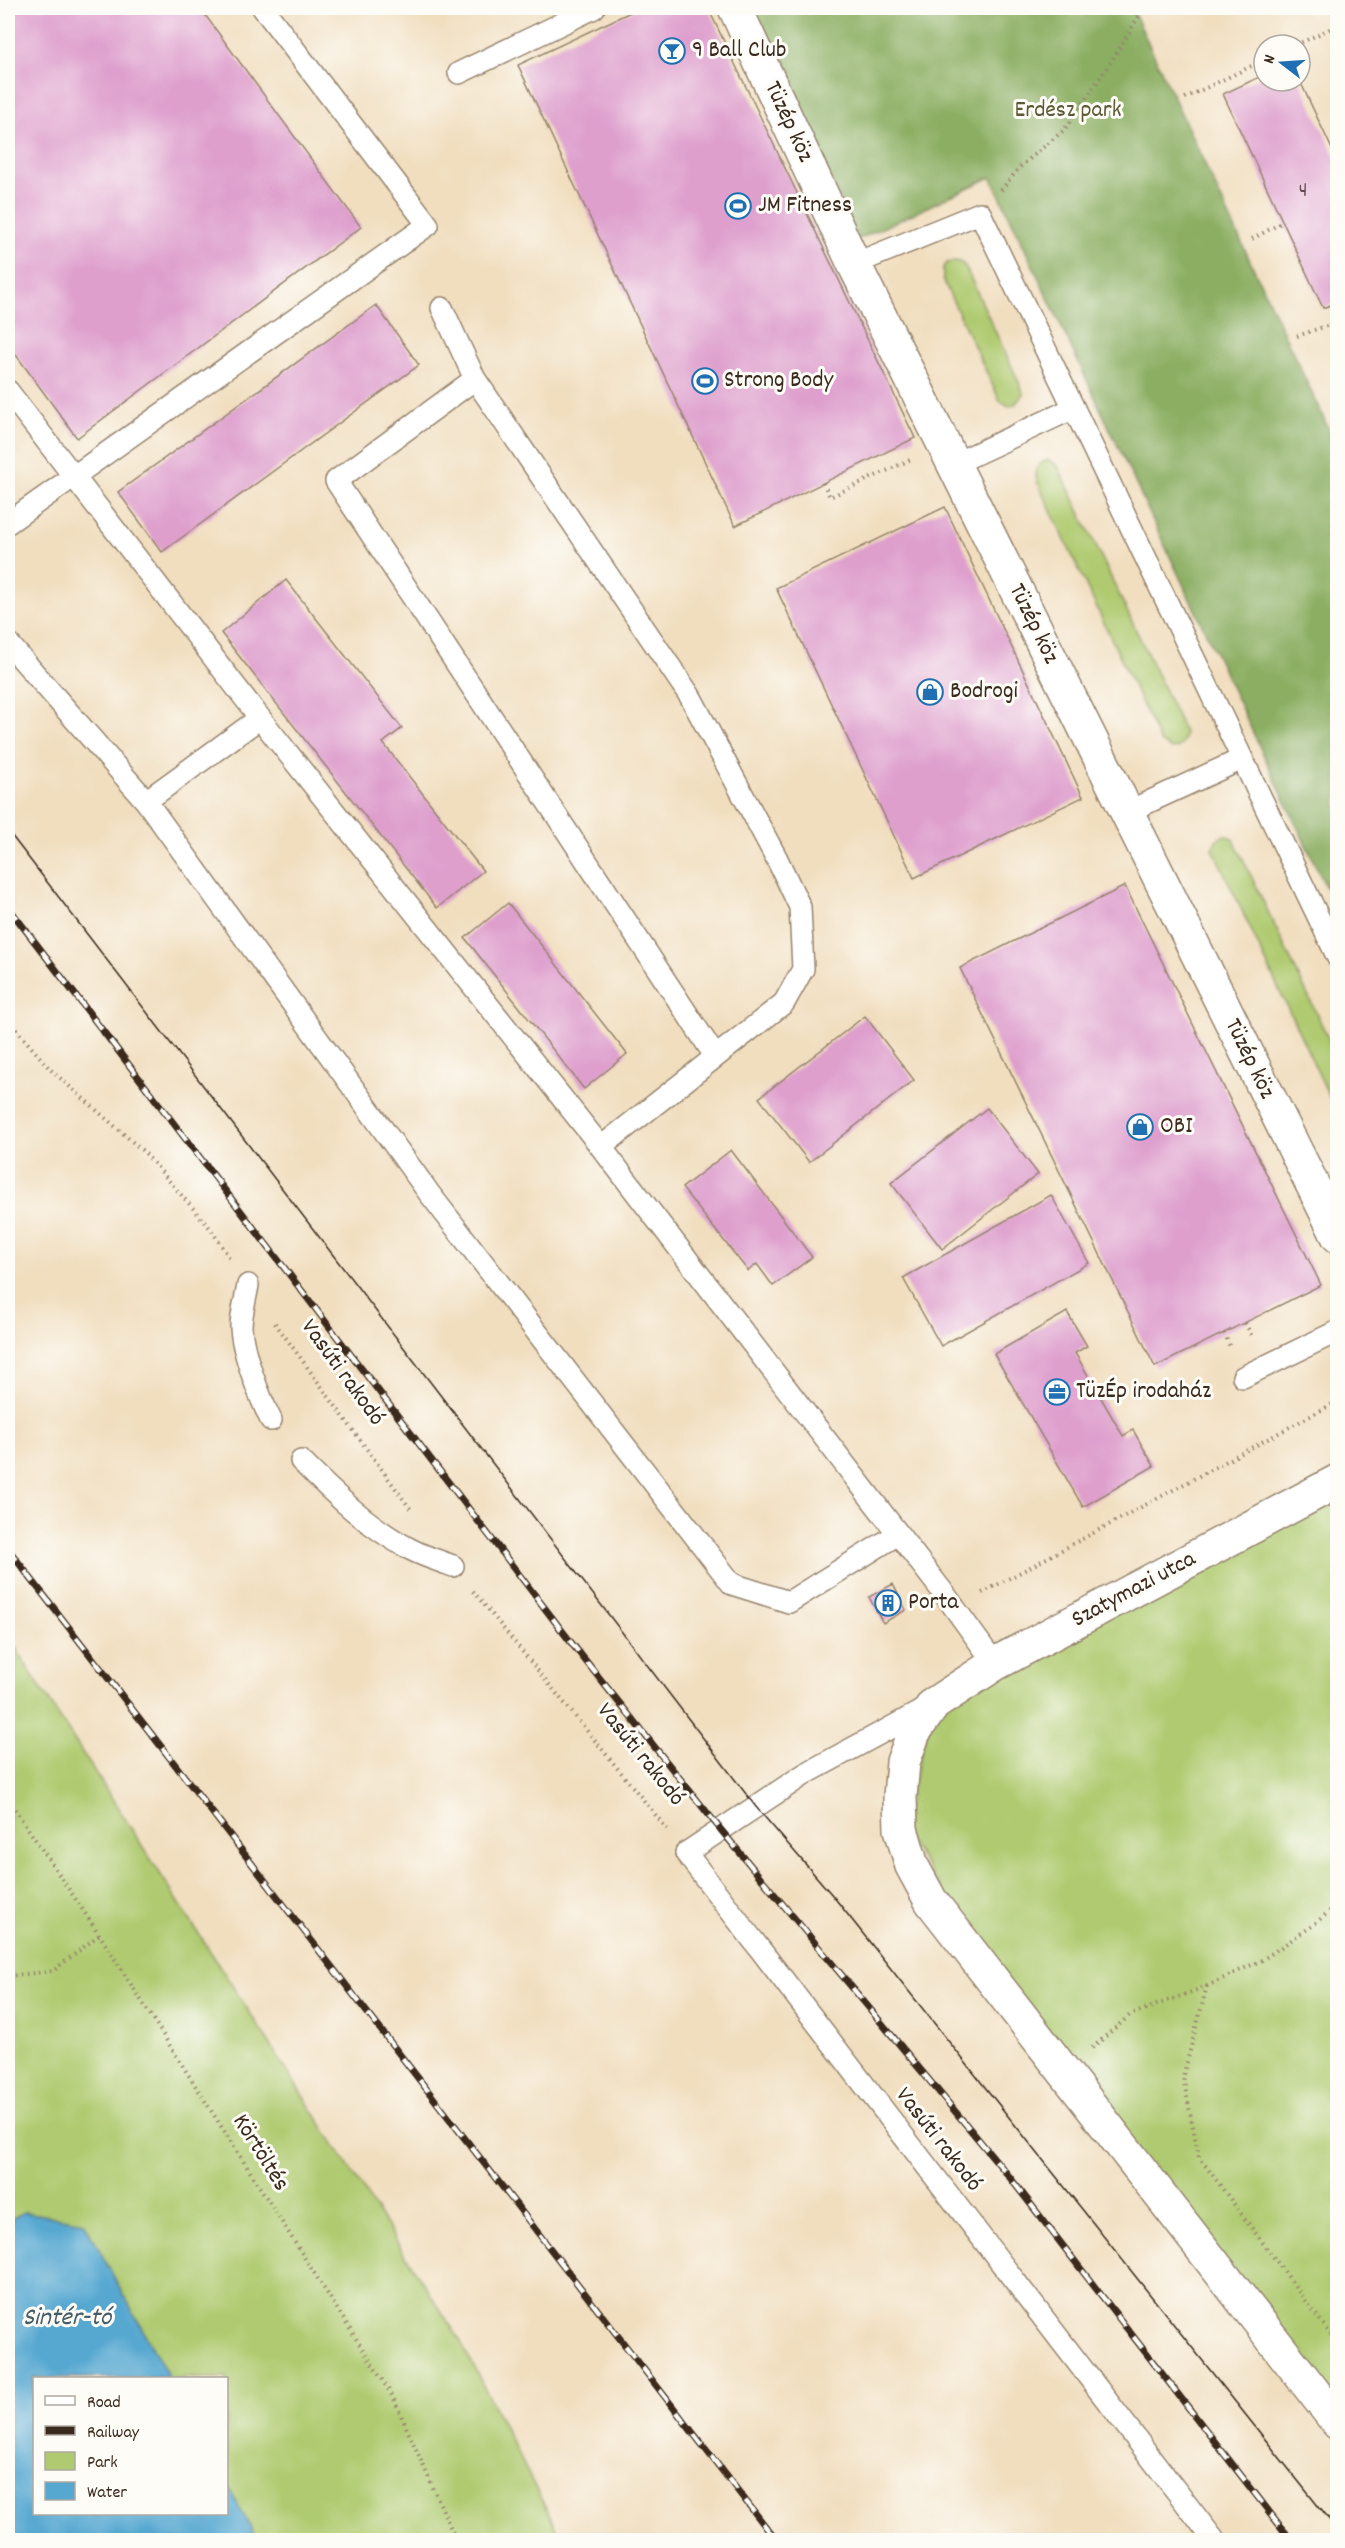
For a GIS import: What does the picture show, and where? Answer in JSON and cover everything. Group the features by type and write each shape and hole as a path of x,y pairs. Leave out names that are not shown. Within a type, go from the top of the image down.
{"street":[{"name":"Tüzép köz","path":"735,8 854,264 1338,1236"},
{"name":"Szatymazi utca","path":"934,1704 995,1664 1338,1481"},
{"path":"934,1704 914,1732 903,1762 900,1797 902,1829 912,1866 931,1902 1338,2423"}],"lane":[{"path":"8,523 428,225 263,8"},
{"path":"459,73 594,8"},
{"path":"854,264 981,213 1338,958"},
{"path":"442,308 474,379 690,696 772,849 800,907 802,969 784,1003 601,1147"},
{"path":"474,379 336,481 715,1056"},
{"path":"8,392 260,718 601,1147 995,1664"},
{"path":"949,454 1074,408"},
{"path":"8,643 146,801 429,1193 732,1584 789,1602 898,1534"},
{"path":"146,801 260,718"},
{"path":"1127,812 1242,759"},
{"path":"248,1285 242,1327 251,1370 261,1401 271,1420"},
{"path":"1243,1377 1338,1331"},
{"path":"301,1461 332,1492 369,1523 411,1550 453,1566"},
{"path":"686,1853 805,1774 934,1704"},
{"name":"Vasúti rakodó","path":"686,1853 1214,2541"}],"path":[{"path":"981,213 1021,166 1064,130 1113,59 1143,9"},
{"path":"1312,37 1338,25"},
{"path":"1185,98 1252,66"},
{"path":"1252,239 1283,222"},
{"path":"1297,336 1338,322"},
{"path":"823,483 830,497 949,454"},
{"name":"Vasúti rakodó","path":"8,1020 51,1070 144,1152 210,1228 248,1285 419,1520"},
{"path":"954,1608 1338,1401"},
{"name":"Vasúti rakodó","path":"453,1566 686,1853"},
{"name":"Körtöltés","path":"8,1799 99,1934 393,2397 456,2541"},
{"path":"1064,2072 1130,2015 1207,1986 1262,1960 1312,1926 1338,1904"},
{"path":"8,1976 53,1971 99,1934"},
{"path":"1207,1986 1183,2077 1199,2157 1338,2344"}],"green space":[{"name":"Erdész park","path":"751,8 1132,8 1337,447 1337,911 991,177 859,239"},
{"path":"954,261 965,266 1022,389 1023,395 1015,404 1009,406 1000,401 943,280 943,267"},
{"path":"1048,460 1058,466 1185,733 1183,743 1177,748 1171,749 1160,742 1037,481 1037,468"},
{"path":"1225,835 1234,840 1337,1057 1337,1113 1213,849 1216,840"},
{"path":"1337,1481 1337,2401 1064,2072 901,1829 934,1704"},
{"path":"8,1637 460,2340 562,2540 257,2540 228,2487 228,2377 168,2377 84,2222 24,2212 8,2221"}],"water":[{"name":"Sintér-tó","path":"24,2212 84,2222 168,2377 33,2377 33,2515 228,2515 228,2487 257,2540 8,2540 8,2221"}],"building":[{"path":"8,8 200,8 361,227 77,438 8,344"},
{"path":"639,8 708,8 915,438 735,526 518,65"},
{"path":"1252,81 1252,93 1306,93 1338,162 1338,302 1323,308 1223,94"},
{"path":"376,305 419,365 162,552 118,492"},
{"name":"Bodrogi","path":"945,507 1083,797 914,878 776,588"},
{"path":"286,580 402,728 383,743 483,871 437,908 221,633"},
{"name":"OBI","path":"1125,886 1321,1285 1155,1367 960,968"},
{"path":"508,903 627,1054 584,1089 465,938"},
{"path":"865,1016 914,1080 809,1162 759,1098"},
{"path":"987,1108 1038,1174 942,1249 891,1183"},
{"path":"731,1150 812,1257 773,1286 757,1264 748,1271 682,1188"},
{"path":"1051,1195 1089,1263 941,1346 903,1278"},
{"name":"TüzÉp irodaház","path":"1067,1312 1087,1346 1075,1353 1123,1436 1133,1430 1154,1466 1083,1507 994,1354"},
{"name":"Porta","path":"893,1584 906,1610 883,1623 869,1597"}],"tram line":[{"path":"8,831 756,1807 833,1896 1338,2531"}],"railway":[{"path":"8,907 573,1645 721,1830 1008,2175 1291,2540"},
{"path":"8,1549 776,2540"}],"place":[{"name":"9 Ball Club","path":"672,51"},
{"name":"JM Fitness","path":"738,206"},
{"name":"Strong Body","path":"705,381"},
{"name":"Bodrogi","path":"930,692"},
{"name":"OBI","path":"1140,1127"},
{"name":"TüzÉp irodaház","path":"1057,1392"},
{"name":"Porta","path":"888,1603"}]}
